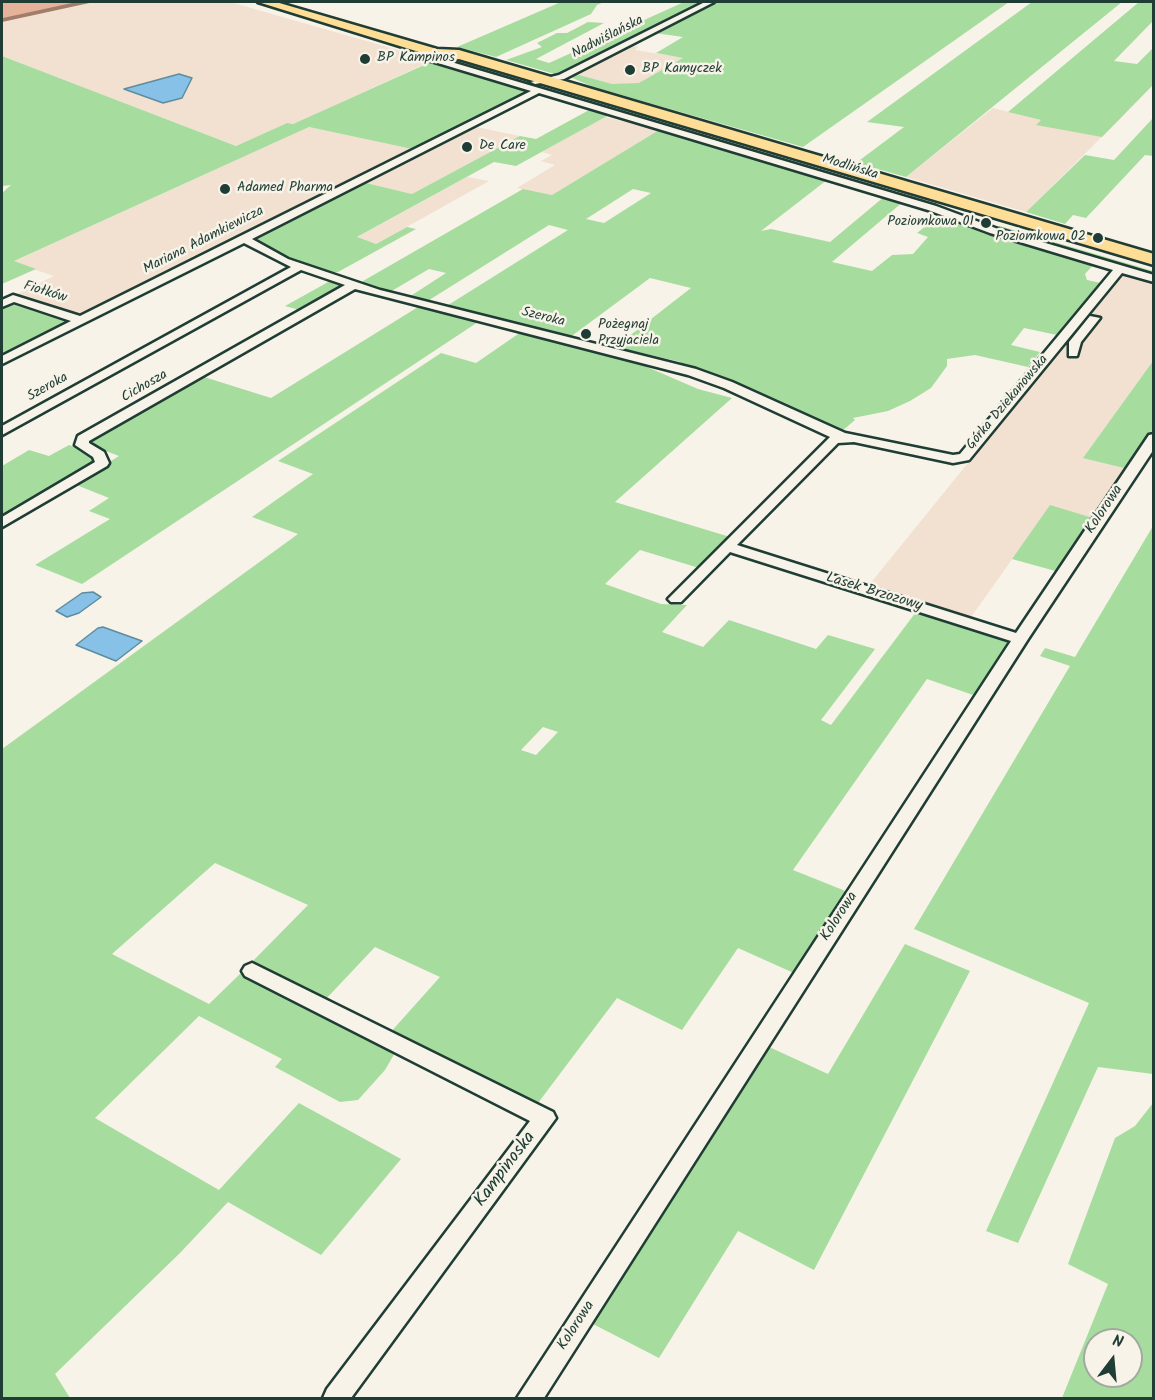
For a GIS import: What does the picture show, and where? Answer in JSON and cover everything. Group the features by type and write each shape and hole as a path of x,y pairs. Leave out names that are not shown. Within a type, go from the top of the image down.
{"highway":[{"path":"259,3 437,55 684,116 1154,253"},
{"path":"546,82 1154,260"}],"street":[{"name":"Nadwiślańska","path":"546,82 710,2"},
{"name":"Mariana Adamkiewicza","path":"2,360 546,82"},
{"name":"Modlińska","path":"546,82 923,205 991,230 1153,278"},
{"name":"Szeroka","path":"243,238 271,255 299,267 353,285 692,372 728,385 842,437"},
{"name":"Szeroka","path":"2,431 299,267"},
{"name":"Górka Dziekanowska","path":"842,437 953,459 964,457 1120,269"},
{"path":"1073,353 1076,340 1122,282 1133,278 1153,278"},
{"name":"Cichosza","path":"2,523 102,463 99,455 82,445 83,439 353,285"},
{"name":"Fiołków","path":"2,303 13,298 81,320"},
{"path":"676,599 826,446 842,437"},
{"name":"Kolorowa","path":"530,1398 1020,639 1154,438"},
{"name":"Lasek Brzozowy","path":"728,547 1020,639"},
{"name":"Kampinoska","path":"252,971 545,1118 336,1398"}],"shaded area":[{"path":"2,2 230,2 426,58 419,61 427,63 293,124 287,123 236,146 2,56"},
{"path":"629,45 638,47 635,50 684,58 639,84 612,84 572,75"},
{"path":"993,108 1041,120 1123,116 1026,212 906,177"},
{"path":"605,117 659,130 552,195 517,188 555,165 541,161 552,155 542,152"},
{"name":"De Care","path":"471,126 520,136 412,194 362,182"},
{"name":"Adamed Pharma","path":"309,127 412,149 85,314 75,315 13,296 54,276 12,262"},
{"path":"467,177 489,181 376,244 356,238"},
{"path":"1122,273 1153,282 1153,361 1084,457 1125,468 1093,518 1050,506 971,617 869,585"}],"green space":[{"path":"561,2 604,2 597,5 591,14 496,57 457,47"},
{"path":"684,2 710,2 558,75 506,60 542,47 537,43 557,33 567,33 588,22 604,23 536,59 549,63"},
{"path":"715,2 1009,2 803,147 593,87 568,76 579,75 612,84 639,83 683,58 656,53 683,37 655,33"},
{"path":"1032,2 1122,2 906,177 856,163 904,127 867,122"},
{"path":"1139,2 1153,2 1153,21 1114,61 1137,64 1153,48 1153,85 1102,137 1036,125 1041,120 1008,112"},
{"path":"2,56 236,146 287,123 293,124 433,61 529,91 412,149 309,127 14,261 36,269 2,284 2,193 11,185 2,186"},
{"path":"591,109 609,115 516,166 494,162 357,237 376,244 407,227 416,229 338,272 327,273 288,260 254,240 256,236 362,182 412,194 520,136 536,139"},
{"path":"1153,118 1153,156 1145,155 1086,218 1073,215 1065,224 1026,212 1085,155 1114,160"},
{"path":"659,130 827,180 761,231 771,229 830,242 885,196 904,201 832,262 872,271 892,255 913,254 928,237 917,233 938,216 1094,264 1085,274 1087,280 1101,283 1057,335 1024,328 1011,345 1040,352 1028,367 975,355 947,359 947,366 931,388 888,411 853,418 855,420 842,431 730,381 678,364 681,362 615,347 691,288 650,278 569,338 445,307 568,230 549,225 426,302 409,297 446,273 429,269 390,292 364,284 363,281 523,189 552,195","holes":["633,189 651,193 604,223 586,219"]},
{"path":"1000,226 1153,271 1153,277 994,229"},
{"path":"330,281 346,287 303,311 285,306"},
{"path":"2,305 23,305 68,321 2,356"},
{"path":"418,307 478,322 82,584 35,565 110,519 89,511 109,498 74,484 119,456 90,445 90,440 201,376 271,398"},
{"path":"521,332 631,360 698,389 732,398 615,502 730,537 699,568 640,550 605,584 661,604 687,605 662,632 703,647 729,620 816,649 828,635 875,649 821,720 831,725 916,612 1013,642 976,696 927,679 793,870 848,892 796,974 738,948 682,1030 617,998 535,1107 389,1034 440,977 375,947 324,1001 251,963 308,905 215,863 112,954 209,1004 241,973 396,1051 385,1070 358,1100 340,1102 275,1067 282,1059 199,1016 95,1118 219,1190 299,1103 401,1159 321,1255 228,1202 180,1253 55,1374 70,1398 2,1398 2,749 298,534 252,517 313,474 278,461 441,353 476,363","holes":["543,727 558,732 536,755 521,750"]},
{"path":"1153,361 1153,429 1128,469 1083,458"},
{"path":"69,445 98,455 99,461 2,519 2,466 29,450 49,456"},
{"path":"1050,505 1093,518 1059,572 1012,559"},
{"path":"1153,526 1153,1074 1098,1067 1018,1243 986,1231 1089,1003 914,929 1070,666 1040,656 1045,648 1075,657"},
{"path":"905,944 970,971 814,1270 738,1231 659,1358 591,1323 767,1046 828,1074"},
{"path":"1153,1103 1153,1398 1062,1398 1083,1346 1083,1388 1143,1388 1143,1328 1090,1328 1108,1284 1068,1264 1115,1138 1135,1126"}],"water":[{"path":"179,74 192,78 182,98 163,103 124,89"},
{"path":"93,592 101,597 79,613 67,617 56,611 82,593"},
{"path":"103,627 142,641 116,661 76,645 98,628"}],"building":[{"path":"2,2 80,2 2,19"}],"place":[{"name":"BP Kampinos","path":"365,59"},
{"name":"BP Kamyczek","path":"630,70"},
{"name":"De Care","path":"467,147"},
{"name":"Adamed Pharma","path":"225,189"},
{"name":"Poziomkowa 01","path":"986,223"},
{"name":"Poziomkowa 02","path":"1098,238"},
{"name":"Pożegnaj Przyjaciela","path":"586,334"}]}
